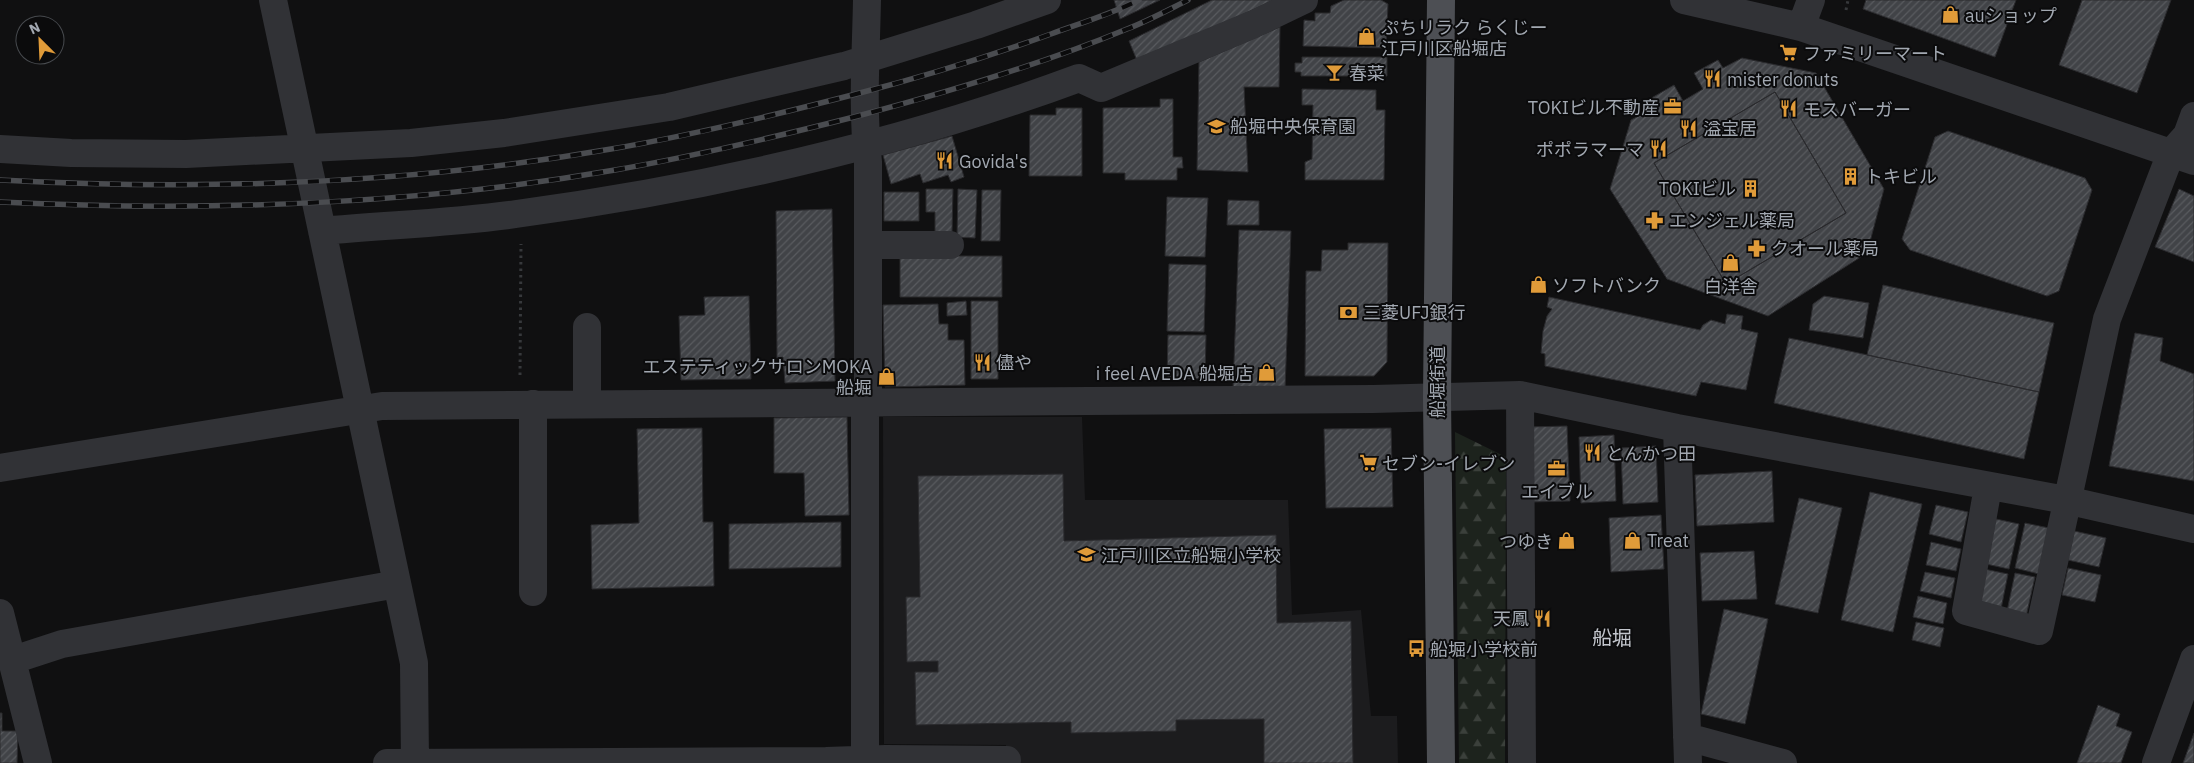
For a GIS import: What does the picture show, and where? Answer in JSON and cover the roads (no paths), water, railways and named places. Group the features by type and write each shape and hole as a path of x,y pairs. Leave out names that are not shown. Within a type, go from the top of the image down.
{"main road":[{"name":"船堀街道","path":"1440,763 1437,397 1441,0"}],"street":[{"path":"273,0 414,663 415,763"},
{"path":"865,761 865,417 868,245 865,60 867,0"},
{"path":"0,149 71,153 186,154 411,143 504,134 669,107 865,60 1047,0"},
{"path":"322,231 521,213 668,191 866,145 951,122 1079,78 1101,88 1254,24 1304,0"},
{"path":"1684,0 1801,27 2182,157"},
{"path":"1801,27 1811,0"},
{"path":"1988,487 1966,611 2039,631 2066,500 2107,319 2182,157 2194,116"},
{"path":"868,245 950,245"},
{"path":"587,327 587,404"},
{"path":"1520,395 1522,763"},
{"path":"0,468 360,408 382,406 866,403 1520,395 1677,428 2066,500 2194,529"},
{"path":"526,404 532,592"},
{"path":"1677,428 1688,750 1783,763"},
{"path":"13,660 62,644 397,584"},
{"path":"0,613 38,763"},
{"path":"2156,763 2194,660"},
{"path":"387,763 1006,760"}],"railway":[{"path":"0,180 153,185 307,182 459,170 611,149 734,124 905,81 1027,42 1107,14 1139,0"},
{"path":"0,202 154,206 309,203 463,191 615,170 765,139 854,117 957,88 1060,55 1143,22 1188,0"}],"place":[{"name":"auショップ","path":"1951,15"},
{"name":"ぷちリラク らくじー 江戸川区船堀店","path":"1367,37"},
{"name":"ファミリーマート","path":"1789,53"},
{"name":"春菜","path":"1335,73"},
{"name":"mister donuts","path":"1713,79"},
{"name":"TOKIビル不動産","path":"1673,107"},
{"name":"モスバーガー","path":"1789,109"},
{"name":"船堀中央保育園","path":"1216,126"},
{"name":"溢宝居","path":"1689,128"},
{"name":"ポポラマーマ","path":"1658,149"},
{"name":"Govida's","path":"945,161"},
{"name":"トキビル","path":"1851,176"},
{"name":"TOKIビル","path":"1750,188"},
{"name":"エンジェル薬局","path":"1655,220"},
{"name":"クオール薬局","path":"1757,248"},
{"name":"白洋舎","path":"1731,263"},
{"name":"ソフトバンク","path":"1538,285"},
{"name":"三菱UFJ銀行","path":"1349,312"},
{"name":"儘や","path":"982,362"},
{"name":"i feel AVEDA 船堀店","path":"1267,373"},
{"name":"エステティックサロンMOKA 船堀","path":"886,376"},
{"name":"とんかつ田","path":"1592,453"},
{"name":"セブン-イレブン","path":"1368,463"},
{"name":"エイブル","path":"1557,468"},
{"name":"Treat","path":"1633,540"},
{"name":"つゆき","path":"1567,541"},
{"name":"江戸川区立船堀小学校","path":"1087,555"},
{"name":"天鳳","path":"1543,618"},
{"name":"船堀小学校前","path":"1416,649"}],"district":[{"name":"船堀","path":"1612,637"}]}
